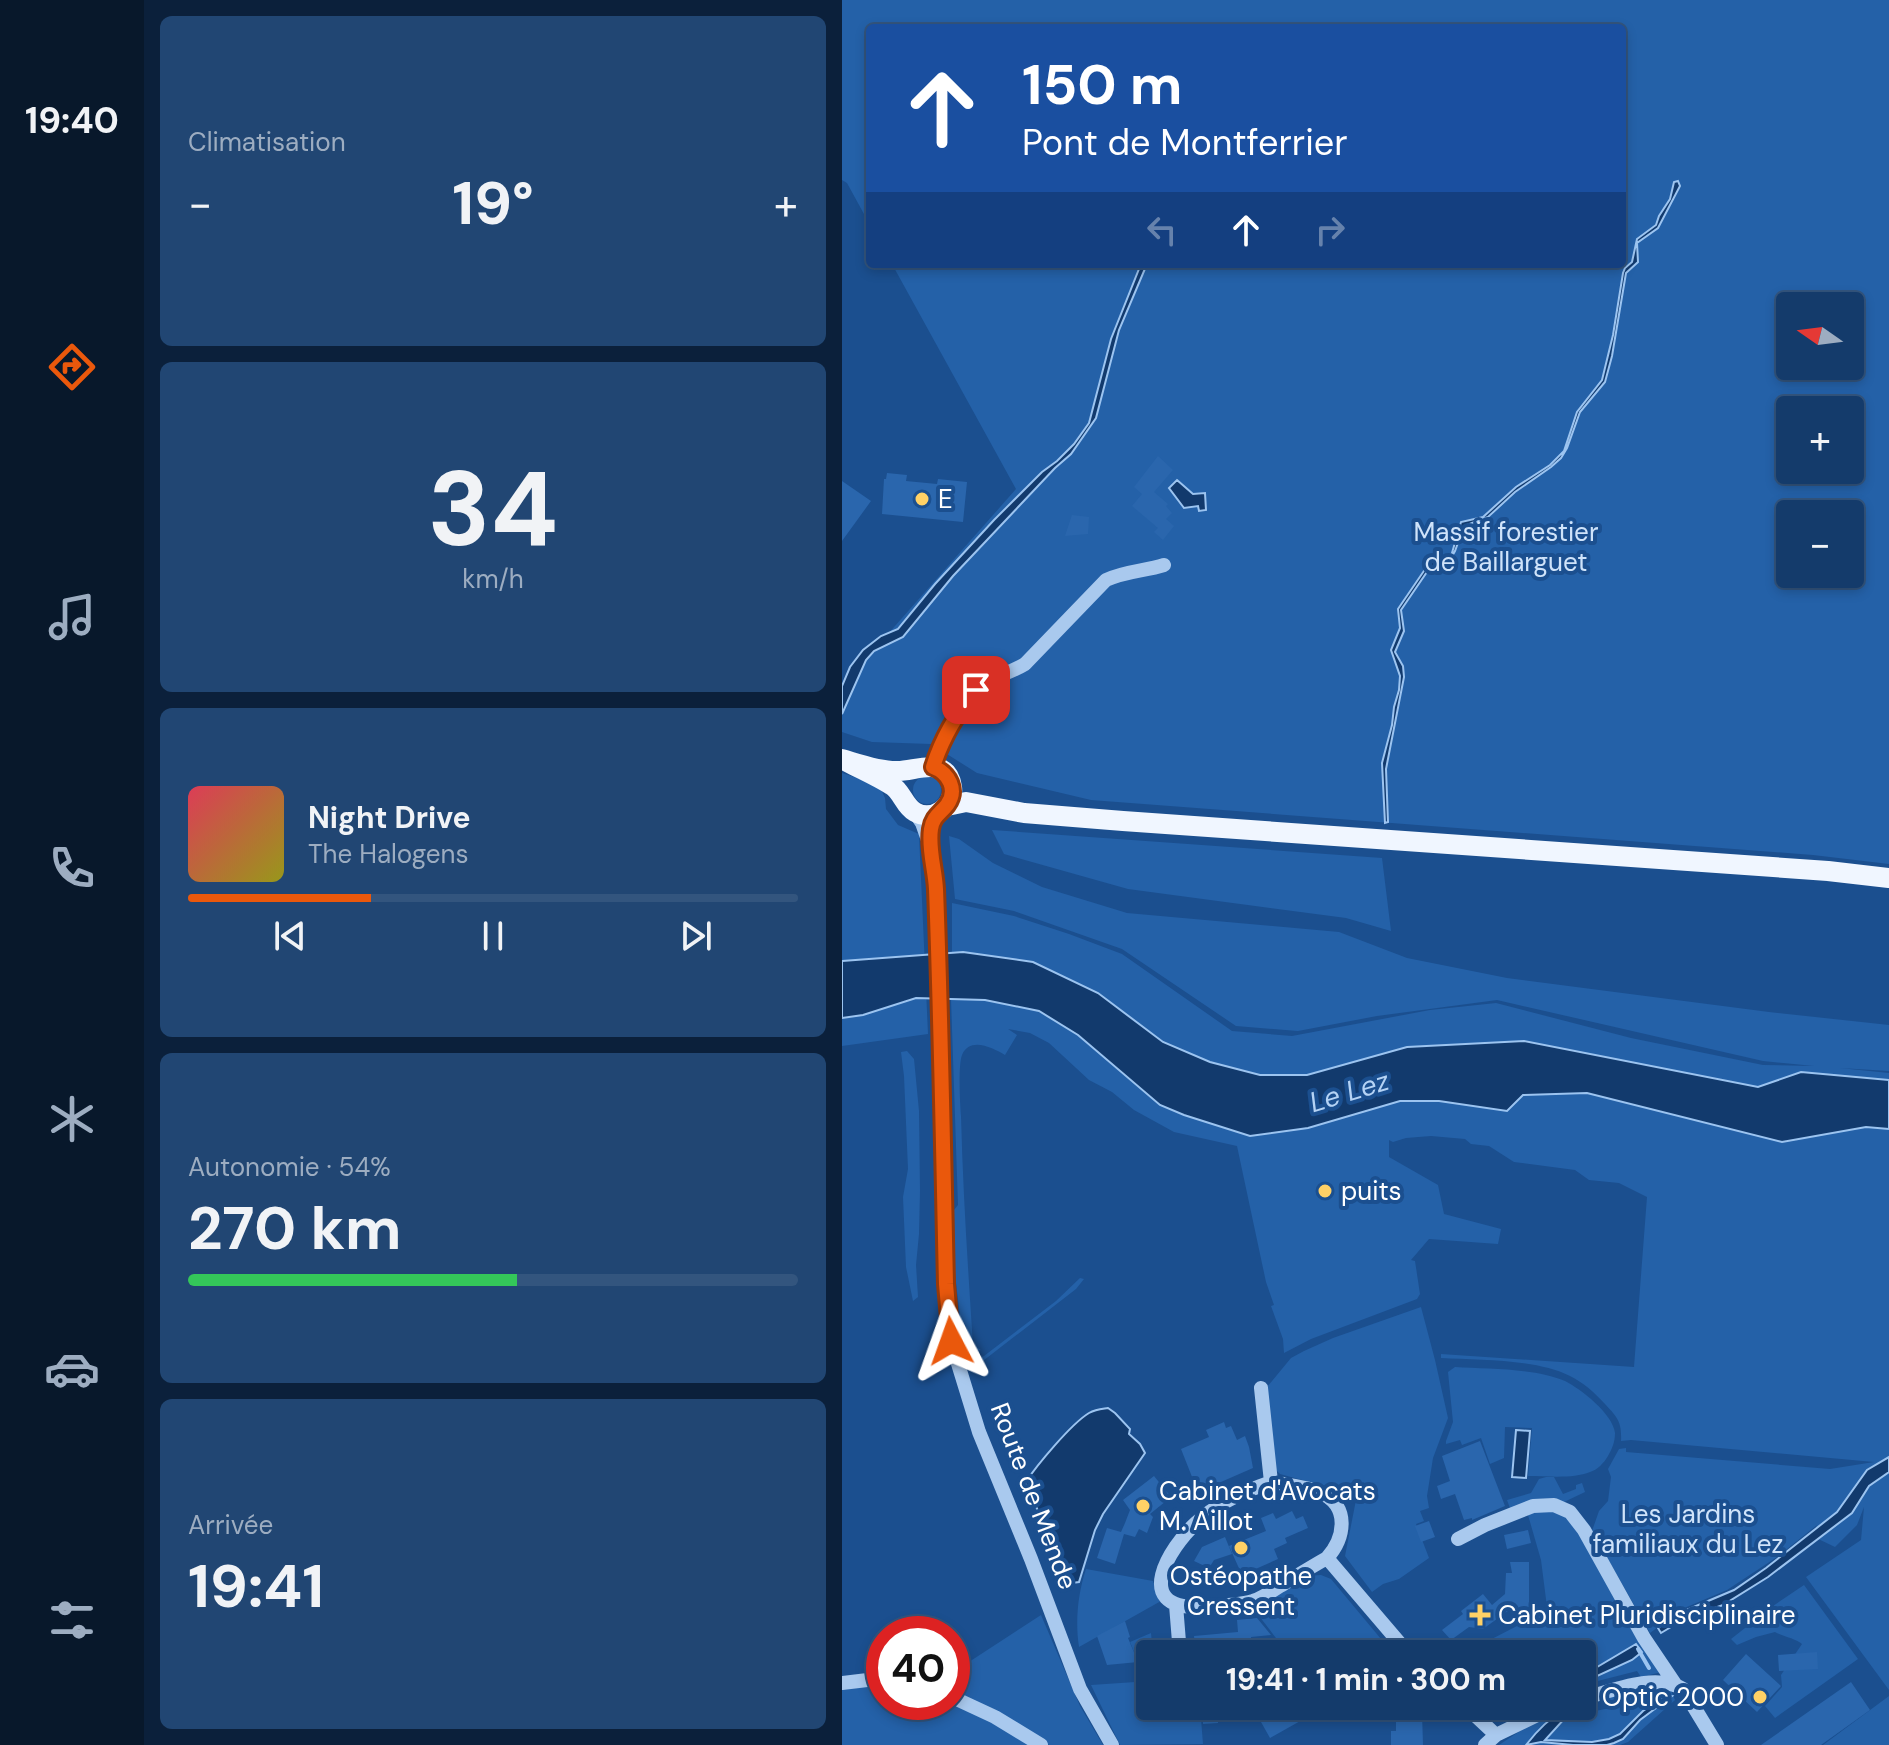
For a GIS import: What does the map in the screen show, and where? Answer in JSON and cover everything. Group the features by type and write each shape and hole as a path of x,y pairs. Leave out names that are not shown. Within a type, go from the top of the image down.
{"main road":[{"path":"842,759 893,771 926,767 940,769 950,780 968,791 1037,809 1096,819"},
{"path":"842,759 895,787 909,805 929,816 966,802 1024,813 1096,819 1828,871 1889,878"},
{"path":"941,810 952,793 950,780"}],"street":[{"path":"926,767 976,690 1025,664 1106,580 1119,574 1164,565"},
{"path":"909,805 922,823 930,846"},
{"path":"930,846 931,829 941,810"},
{"name":"Route de Mende","path":"930,846 935,874 938,935 946,1284 951,1341 979,1432 1080,1689 1112,1745"},
{"path":"1261,1388 1271,1482"},
{"path":"1271,1482 1318,1491 1334,1503 1341,1517 1340,1540 1327,1558 1256,1600 1184,1607 1167,1599 1160,1586 1169,1560 1194,1525 1214,1509 1271,1482"},
{"path":"1458,1539 1533,1506 1554,1505 1570,1512 1584,1530 1644,1638 1675,1684 1683,1689 1717,1745"},
{"path":"1327,1558 1397,1640"},
{"path":"1176,1605 1179,1640"},
{"path":"842,1683 866,1680"},
{"path":"1596,1695 1649,1682 1675,1684"},
{"path":"970,1705 1041,1745"},
{"path":"1475,1720 1490,1740 1529,1720"}],"green space":[{"name":"Massif forestier de Baillarguet","path":"842,0 1889,0 1889,864 1813,855 1091,800 977,773 931,744 872,742 842,732 842,686 1016,489 894,268 1626,268 1626,24 866,24 866,218 847,183 842,180"},
{"path":"842,773 879,785 886,809 898,825 919,834 928,1034 842,1046"},
{"path":"927,776 937,780 941,790 937,800 927,804 917,800 913,790 917,780"},
{"path":"992,830 1382,858 1391,931 1346,918 1128,889 1004,854"},
{"path":"949,836 959,839 993,863 1042,887 1127,913 1339,932 1407,958 1507,978 1889,1025 1889,1071 1840,1068 1889,1073 1889,1080 1802,1072 1758,1087 1524,1041 1359,1060 1307,1075 1260,1075 1213,1063 1163,1042 1098,993 963,952 952,953 952,903 1014,916 1122,954 1232,1031 1292,1036 1430,1010 1496,1003 1631,1038 1763,1065 1814,1066 1763,1061 1497,1000 1377,1016 1298,1031 1236,1026 1122,949 1014,911 955,899"},
{"name":"Les Jardins familiaux du Lez","path":"951,999 985,1000 1039,1011 1078,1035 1160,1105 1250,1136 1308,1128 1400,1101 1439,1101 1507,1111 1523,1095 1587,1093 1782,1142 1867,1127 1889,1129 1889,1690 1806,1577 1861,1540 1864,1507 1857,1525 1835,1547 1812,1536 1817,1525 1777,1557 1727,1590 1682,1609 1650,1633 1592,1531 1599,1511 1608,1501 1611,1477 1608,1469 1619,1449 1830,1469 1874,1462 1621,1441 1621,1429 1615,1416 1593,1391 1570,1376 1524,1363 1441,1358 1441,1354 1634,1367 1647,1197 1619,1183 1589,1180 1575,1170 1514,1162 1489,1146 1471,1144 1465,1139 1431,1136 1389,1140 1389,1157 1438,1185 1444,1214 1501,1229 1498,1244 1429,1239 1411,1260 1415,1261 1420,1294 1417,1299 1311,1339 1284,1353 1237,1146 1174,1132 1089,1080 1049,1043 1030,1033 1008,1029 1017,1035 1005,1055 976,1045 966,1049 961,1060 963,1174 973,1345 981,1350 964,1350 955,1274 954,1210 958,1205"},
{"path":"907,1051 914,1059 919,1111 918,1297 913,1301 906,1267 903,1197 908,1169 901,1052"},
{"path":"1080,1278 1084,1279 1076,1289 979,1364 976,1359 1056,1301"},
{"path":"1421,1307 1448,1418 1433,1458 1427,1496 1429,1508 1420,1511 1424,1521 1416,1524 1429,1558 1399,1579 1383,1584 1372,1592 1345,1556 1357,1495 1280,1474 1276,1470 1267,1387 1291,1358 1304,1351"},
{"path":"1455,1367 1525,1371 1572,1385 1609,1418 1615,1433 1608,1456 1598,1468 1576,1476 1528,1476 1532,1428 1505,1427 1504,1458 1490,1464 1481,1438 1462,1445 1460,1440 1446,1444 1453,1422 1448,1372"},
{"path":"1554,1477 1563,1494 1582,1483 1585,1492 1564,1502 1511,1511 1507,1500 1531,1493 1539,1479"},
{"path":"1540,1509 1567,1514 1662,1672 1641,1677 1637,1671 1596,1681 1596,1640 1490,1640 1547,1607 1541,1560 1528,1515"},
{"path":"1086,1569 1153,1581 1161,1601 1079,1647 1078,1607"},
{"path":"1321,1575 1331,1579 1381,1639 1277,1640 1253,1608 1308,1576"},
{"path":"1804,1585 1858,1659 1775,1718 1765,1706 1782,1687 1781,1675 1802,1644 1775,1632 1737,1645 1731,1639"},
{"path":"1041,1615 1080,1706 1103,1745 1049,1745 970,1702 970,1661"},
{"path":"1151,1633 1152,1640 1136,1640 1136,1657 1130,1642"},
{"path":"866,1680 866,1720 970,1720 970,1711 1041,1745 842,1745 842,1683"},
{"path":"1136,1682 1136,1720 1201,1720 1203,1744 1120,1745 1091,1685"},
{"path":"1669,1686 1675,1700 1628,1742 1620,1745 1499,1745 1538,1720 1596,1720 1596,1711 1610,1708 1608,1697"},
{"path":"1889,1696 1889,1745 1823,1745"}],"water":[{"path":"1678,181 1680,186 1658,228 1637,243 1638,262 1626,273 1605,382 1580,412 1567,448 1561,458 1515,492 1488,517 1464,526 1451,558 1429,569 1401,610 1404,631 1395,652 1403,666 1404,677 1386,769 1388,822 1385,823 1382,763 1399,690 1400,676 1391,650 1400,628 1398,609 1430,562 1449,557 1452,553 1461,522 1483,517 1516,487 1550,465 1564,451 1577,412 1602,380 1625,268 1632,262 1637,239 1656,225 1670,199 1674,182"},
{"path":"1139,268 1145,268 1119,330 1096,418 1071,454 953,576 903,637 874,651 866,660 842,714 842,686 850,667 863,650 881,636 898,629 994,520 1074,444 1089,423 1111,339"},
{"path":"1177,480 1193,494 1205,493 1206,510 1199,511 1198,506 1184,508 1169,488"},
{"name":"Le Lez","path":"963,952 1033,962 1098,993 1163,1042 1210,1062 1260,1075 1307,1075 1407,1047 1524,1041 1758,1087 1801,1072 1889,1080 1889,1129 1866,1127 1782,1142 1587,1093 1523,1095 1507,1111 1439,1101 1400,1101 1308,1128 1250,1136 1160,1105 1078,1035 1039,1011 985,1000 916,998 863,1015 842,1018 842,961"},
{"path":"1108,1408 1130,1429 1129,1434 1145,1453 1103,1514 1079,1582 1072,1583 1025,1483 1073,1426 1092,1412"},
{"path":"1516,1430 1530,1431 1526,1478 1512,1477"},
{"path":"1889,1457 1889,1472 1869,1486 1852,1513 1768,1577 1723,1605 1686,1618 1661,1633 1658,1628 1682,1612 1734,1590 1766,1568 1837,1512 1867,1470"},
{"path":"1636,1644 1642,1652 1596,1677 1596,1668"},
{"path":"1666,1695 1672,1696 1640,1720 1623,1739 1614,1743 1573,1745 1541,1742 1526,1745 1551,1720 1563,1720 1545,1740 1592,1742 1609,1739 1620,1734 1643,1711"}],"building":[{"path":"1158,456 1173,470 1154,492 1168,504 1166,506 1172,513 1166,519 1174,526 1163,540 1154,532 1158,528 1132,506 1142,494 1134,487"},
{"name":"E","path":"887,473 907,475 906,481 937,484 938,479 967,482 963,522 882,514"},
{"path":"842,481 871,501 842,541"},
{"path":"1072,515 1089,517 1088,534 1065,536"},
{"path":"1224,1422 1226,1428 1231,1426 1237,1440 1245,1436 1253,1468 1198,1492 1181,1449 1209,1437 1206,1430"},
{"path":"1480,1441 1505,1506 1472,1520 1464,1520 1455,1494 1441,1499 1437,1486 1450,1481 1442,1456"},
{"name":"Cabinet d'Avocats M. Aillot","path":"1154,1476 1171,1497 1150,1514 1153,1517 1147,1533 1139,1529 1135,1537 1124,1534 1115,1564 1097,1558 1107,1528 1121,1532 1130,1510 1123,1500"},
{"path":"1292,1511 1296,1519 1303,1516 1308,1528 1285,1538 1287,1543 1274,1549 1278,1559 1242,1575 1229,1546 1266,1531 1261,1518 1273,1513 1276,1519"},
{"path":"1429,1521 1435,1537 1421,1542 1415,1526"},
{"path":"1528,1530 1531,1543 1507,1549 1504,1535"},
{"path":"1225,1537 1232,1554 1214,1560 1209,1568 1194,1561 1202,1547"},
{"path":"1510,1562 1529,1562 1529,1608 1512,1608 1483,1629 1469,1627 1451,1640 1442,1630 1483,1594 1492,1605 1505,1594 1506,1573 1512,1573"},
{"path":"1257,1618 1271,1635 1251,1637 1251,1640 1194,1640 1194,1636 1238,1632 1237,1620"},
{"path":"1125,1621 1136,1662 1107,1665 1097,1636"},
{"path":"1817,1652 1818,1669 1779,1671 1778,1655"},
{"path":"1746,1654 1781,1686 1757,1712 1723,1680"},
{"path":"1851,1682 1870,1710 1821,1745 1761,1745"},
{"path":"1203,1720 1218,1720 1218,1723 1203,1724"},
{"path":"1260,1720 1302,1720 1270,1738"},
{"path":"1396,1720 1422,1720 1423,1745 1391,1745 1391,1731 1396,1731"}],"waterway":[{"path":"1638,1649 1649,1668"}],"place":[{"name":"E","path":"922,499"},
{"name":"puits","path":"1325,1191"},
{"name":"Cabinet d'Avocats M. Aillot","path":"1143,1506"},
{"name":"Ostéopathe Cressent","path":"1241,1548"},
{"name":"Cabinet Pluridisciplinaire","path":"1480,1615"},
{"name":"Optic 2000","path":"1760,1697"}],"route":[{"path":"951,1341 946,1284 938,935 935,874 930,846 932,823 936,814 947,806 952,786 946,774 933,767 943,739 976,690"}]}
